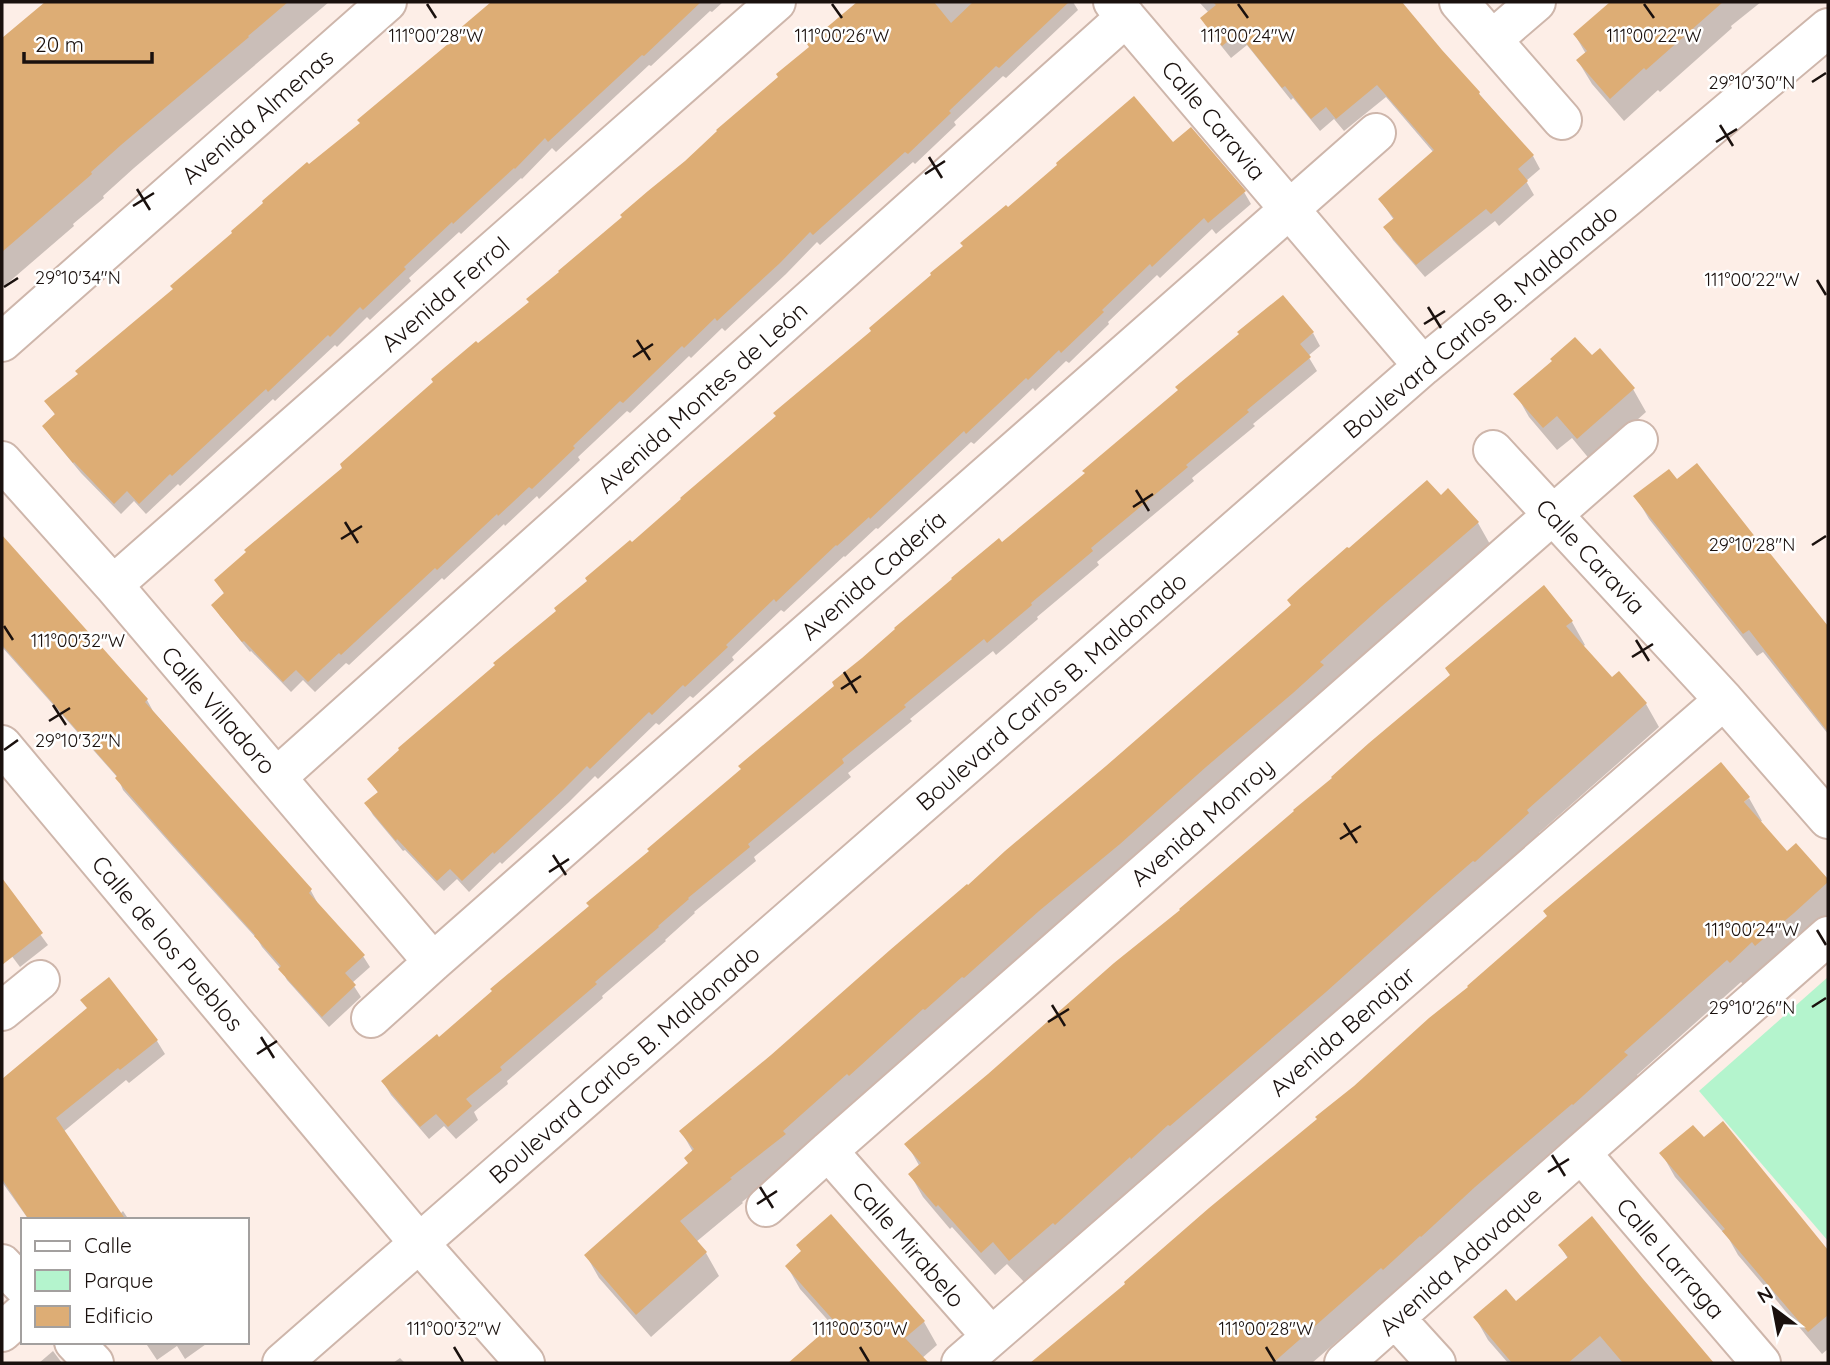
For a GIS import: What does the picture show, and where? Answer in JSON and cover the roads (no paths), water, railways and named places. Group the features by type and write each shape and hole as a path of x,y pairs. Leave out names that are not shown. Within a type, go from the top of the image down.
{"street":[{"name":"Avenida Almenas","path":"2,342 387,2"},
{"name":"Avenida Ferrol","path":"113,585 776,2"},
{"path":"1459,2 1562,120"},
{"path":"1492,40 1536,2"},
{"name":"Calle Caravia","path":"1119,9 1423,366"},
{"name":"Avenida Montes de León","path":"277,777 1119,9"},
{"name":"Boulevard Carlos B. Maldonado","path":"282,1363 1423,366 1828,28"},
{"name":"Avenida Cadería","path":"371,1018 1376,133"},
{"name":"Avenida Monroy","path":"766,1207 1639,440"},
{"name":"Calle Caravia","path":"1493,450 1724,700 1828,819"},
{"name":"Calle Villadoro","path":"2,461 113,585 433,962"},
{"name":"Avenida Benajar","path":"961,1363 1724,700"},
{"name":"Calle de los Pueblos","path":"2,745 419,1243 526,1363"},
{"name":"Avenida Adavaque","path":"1344,1363 1828,936"},
{"path":"2,1012 40,980"},
{"name":"Calle Mirabelo","path":"828,1151 991,1336"},
{"name":"Calle Larraga","path":"1581,1153 1760,1363"},
{"path":"2,1264 21,1284"},
{"path":"2,1332 21,1315"},
{"path":"1395,1318 1436,1363"},
{"path":"77,1344 94,1363"}]}
